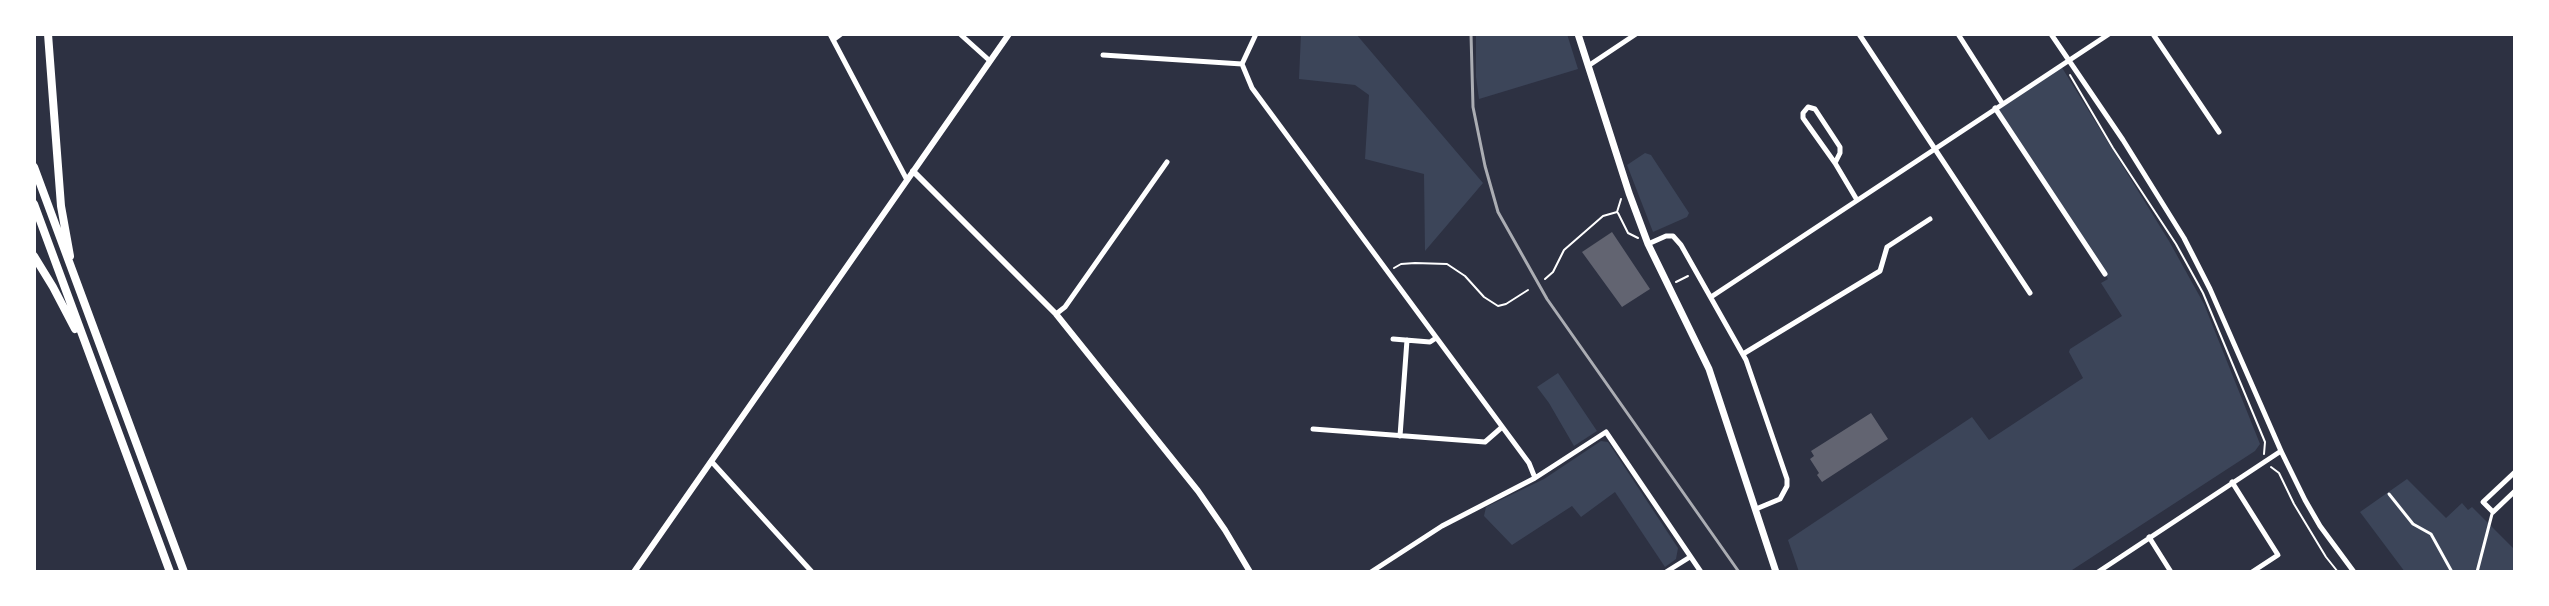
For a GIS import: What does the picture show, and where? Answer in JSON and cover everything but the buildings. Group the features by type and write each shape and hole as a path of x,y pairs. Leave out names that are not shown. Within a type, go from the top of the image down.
{"highway":[{"path":"48,34 61,206 71,268"},
{"path":"34,167 184,572"},
{"path":"34,204 170,572"},
{"path":"34,256 86,350"}],"main road":[{"path":"1578,34 1648,244 1709,369 1776,572"}],"street":[{"path":"841,34 832,37 907,180"},
{"path":"960,34 990,61"},
{"path":"634,572 1009,34"},
{"path":"1256,34 1242,64 1252,88 1529,463 1535,478"},
{"path":"1588,66 1636,34"},
{"path":"1859,34 2030,293"},
{"path":"1958,34 2002,103"},
{"path":"2051,34 2065,62 2123,140 2184,238 2210,289 2281,451 2320,526 2354,572"},
{"path":"1711,297 2109,34"},
{"path":"2153,34 2219,132"},
{"path":"1103,55 1242,64"},
{"path":"1835,163 1840,147 1815,109 1808,107 1803,118 1857,200"},
{"path":"1995,108 2105,274"},
{"path":"1056,314 1065,307 1167,162"},
{"path":"913,171 1056,314 1198,491 1250,572"},
{"path":"1743,354 1880,271 1887,247 1930,219"},
{"path":"1648,244 1673,236 1743,354 1787,479 1780,499 1756,509"},
{"path":"1393,339 1430,342 1436,338"},
{"path":"1400,436 1407,340"},
{"path":"1313,429 1485,442 1501,428"},
{"path":"1371,572 1442,526 1535,478 1606,432 1701,572"},
{"path":"2098,572 2281,451"},
{"path":"711,461 812,572"},
{"path":"2493,512 2483,502 2515,472"},
{"path":"2232,482 2278,555 2252,572"},
{"path":"2477,572 2493,512 2515,491"},
{"path":"2389,494 2413,524 2431,534 2452,572"},
{"path":"2149,537 2171,572"},
{"path":"1666,572 1690,557"}],"path":[{"path":"2065,62 2113,148 2176,244 2203,293 2265,442 2263,453"},
{"path":"1545,279 1553,272 1564,250 1603,216 1617,212 1621,199 1629,193"},
{"path":"1389,272 1401,264 1447,264 1498,306 1528,290"},
{"path":"1675,282 1696,272"},
{"path":"2271,469 2279,473 2294,504 2338,572"}],"shaded area":[{"path":"1301,34 1356,34 1483,183 1425,251 1424,174 1365,159 1369,95 1355,85 1299,79"},
{"path":"1476,34 1567,34 1578,69 1479,99"},
{"path":"2061,66 2169,241 2204,304 2260,444 2255,451 2069,572 1799,572 1788,540 1972,417 1989,440 2083,378 2070,349 2122,316 2101,283 2108,279 1995,108"},
{"path":"1645,153 1651,155 1689,213 1687,217 1653,232 1627,165"},
{"path":"1558,373 1597,431 1574,446 1537,387"},
{"path":"1601,441 1608,442 1678,548 1676,559 1665,567 1615,492 1581,517 1572,506 1512,545 1484,516 1486,507 1544,479"},
{"path":"2407,479 2446,518 2462,503 2468,510 2472,507 2515,550 2515,572 2405,572 2360,512"}],"railway":[{"path":"1471,34 1473,107 1498,212 1547,299 1739,572"}]}
